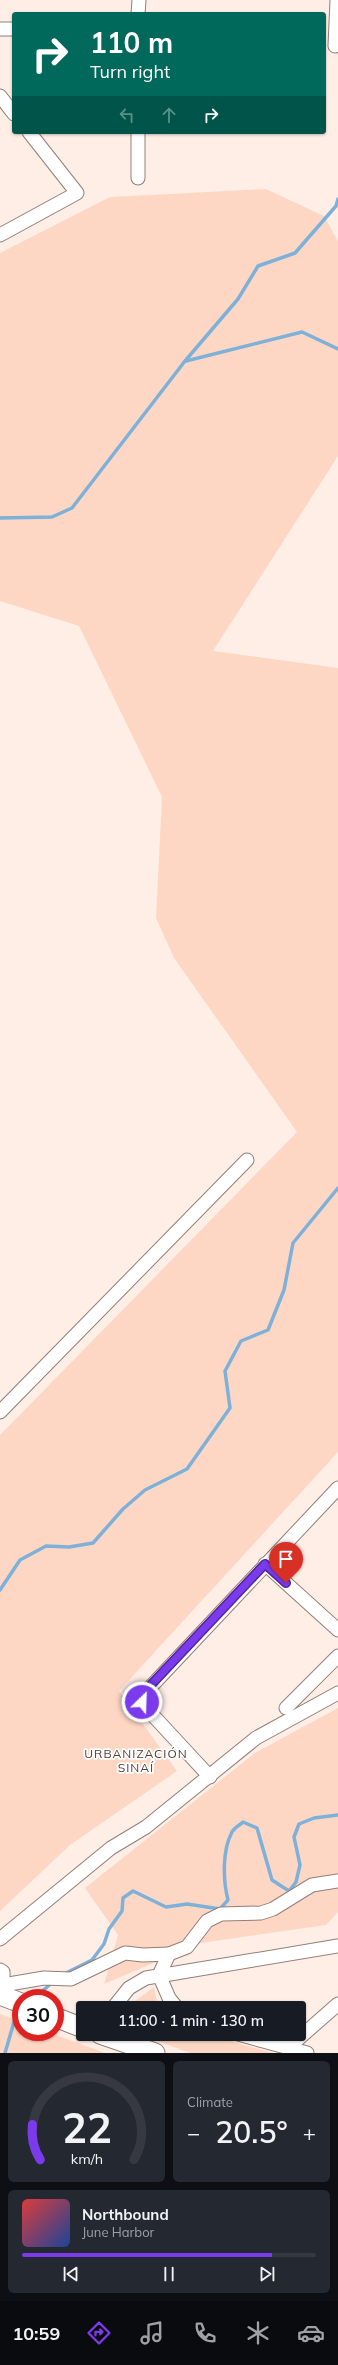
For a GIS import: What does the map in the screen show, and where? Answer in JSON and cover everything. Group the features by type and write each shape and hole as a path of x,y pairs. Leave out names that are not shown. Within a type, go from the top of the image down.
{"main road":[{"path":"2,1992 12,1998"},
{"path":"64,2021 76,2025"},
{"path":"120,2041 154,2053"}],"street":[{"path":"138,12 139,0"},
{"path":"335,46 337,0"},
{"path":"0,29 12,29"},
{"path":"0,96 12,111"},
{"path":"0,236 77,194 30,134"},
{"path":"138,134 138,178"},
{"path":"0,1412 247,1160"},
{"path":"210,1777 148,1710 142,1702 144,1695 265,1564 338,1488"},
{"path":"265,1564 338,1630"},
{"path":"286,1708 338,1656"},
{"path":"0,1939 111,1848 146,1827 210,1777 256,1738 338,1693"},
{"path":"0,1970 2,1972 2,1992 44,1978 71,1979 125,1953 143,1955 169,1954 187,1947 208,1921 221,1914 261,1913 273,1909 312,1885 338,1881"},
{"path":"119,2001 129,1988 146,1978 338,1946"},
{"path":"169,1954 159,1975 171,2001"},
{"path":"289,2047 338,2004"},
{"path":"265,2041 307,2053"}],"shaded area":[{"path":"266,189 324,216 338,241 338,456 213,651 338,668 338,1452 119,1691 177,1771 70,1845 0,1911 0,1435 297,1132 174,958 156,918 162,797 79,626 0,601 0,253 110,197"},
{"path":"338,1708 338,1912 326,1925 201,1943 104,1984 118,1935 85,1888 255,1753"},
{"path":"154,1987 157,2001 135,2001"},
{"path":"0,2014 12,2019 12,2041 64,2041 64,2038 105,2053 0,2053"},
{"path":"157,2041 229,2041 273,2053 190,2053"}],"waterway":[{"path":"0,518 52,517 72,508 185,361 238,299 258,266 295,253 336,206 338,199"},
{"path":"186,361 302,332 338,349"},
{"path":"0,1590 20,1560 46,1546 69,1547 93,1543 123,1509 145,1490 187,1469 230,1408 225,1371 241,1341 268,1330 284,1290 293,1243 338,1188"},
{"path":"62,1975 92,1960 104,1944 109,1929 122,1911 123,1898 133,1891 166,1907 187,1904 220,1909 228,1900 224,1875 226,1848 233,1831 243,1822 257,1828 272,1880 289,1891 296,1882 300,1865 294,1837 299,1824 314,1818 338,1815"},
{"path":"45,1989 53,1982"},
{"path":"5,2053 12,2029"}],"district":[{"name":"URBANIZACIÓN SINAÍ","path":"136,1760"}],"route":[{"path":"142,1702 148,1688 265,1564 286,1583"}]}
